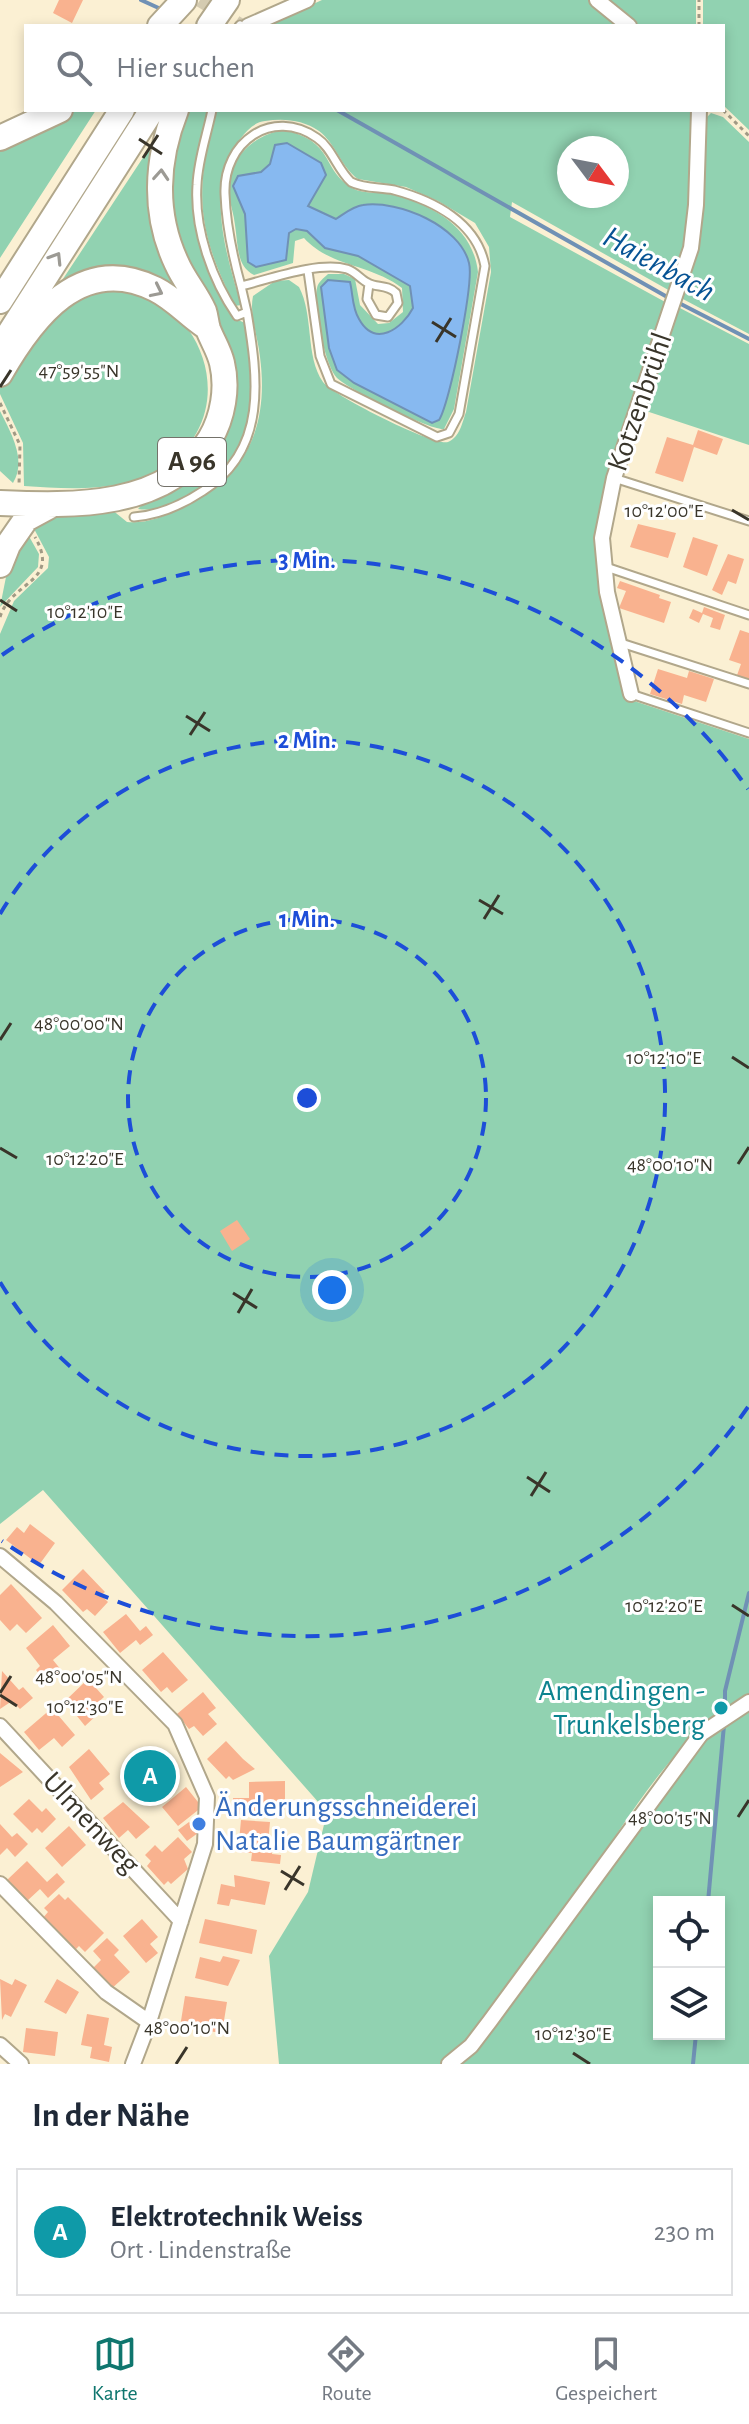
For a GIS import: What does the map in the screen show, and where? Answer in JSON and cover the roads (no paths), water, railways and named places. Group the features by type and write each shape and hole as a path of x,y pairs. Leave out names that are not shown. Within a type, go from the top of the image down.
{"highway":[{"path":"162,24 184,0"},
{"path":"179,24 196,0"},
{"path":"210,24 227,0"},
{"path":"0,138 56,112"},
{"path":"0,301 121,112"},
{"path":"1,359 151,112"},
{"name":"A 96","path":"0,503 56,503 147,491 168,482 204,449 216,430 223,406 222,362 207,327 204,311 170,249 162,216 160,170 164,144 175,112"},
{"path":"1,359 47,305 82,285 100,281 120,280 153,288 176,301 207,327"},
{"name":"A 96","path":"0,565 8,545 26,519 56,503"}],"street":[{"path":"248,24 307,0"},
{"path":"597,0 627,24"},
{"name":"Kotzenbrühl","path":"631,694 603,566 602,538 614,478 672,308 694,227 699,112"},
{"path":"0,1556 56,1603 175,1724 207,1797 205,1844 133,2064"},
{"path":"449,2064 471,2046 667,1777 714,1722 749,1702"},
{"name":"Ulmenweg","path":"0,1726 181,1921"},
{"path":"0,1884 106,1992 149,2022"},
{"path":"0,2045 21,2064"}],"lane":[{"path":"212,112 197,185 200,227 228,304 237,316 247,312"},
{"path":"134,517 156,515 194,497 220,481 239,459 257,401 257,374 224,192 227,178 244,143 269,126 284,124 320,140 340,172 359,186 407,195 457,218 471,231 481,247 485,266 459,414 449,433 437,437 331,384 320,356 308,271"},
{"path":"241,286 308,271 344,268 369,284 379,284 396,293 398,303 388,317 376,315 370,308 369,284"},
{"path":"614,478 749,521"},
{"path":"603,566 749,615"},
{"path":"619,642 749,684"},
{"path":"631,694 749,733"}],"water":[{"path":"287,143 321,163 326,175 308,206 336,219 359,206 378,205 410,211 441,227 463,250 470,275 465,317 455,368 439,420 432,423 354,383 337,370 329,348 321,287 328,280 350,282 359,319 365,328 380,334 402,323 413,308 410,286 358,256 325,248 307,231 296,229 289,233 286,260 256,267 248,262 245,214 233,186 238,176 261,172 270,164 275,145"}],"waterway":[{"name":"Haienbach","path":"141,0 163,10"},
{"name":"Haienbach","path":"341,112 669,298"},
{"name":"Haienbach","path":"677,302 749,339"},
{"path":"725,1712 725,1691 749,1593"},
{"path":"709,1896 724,1725"},
{"path":"693,2064 695,2040"}],"tunnel":[{"path":"200,0 238,24"}],"place":[{"name":"Amendingen - Trunkelsberg","path":"721,1708"},
{"name":"Elektrotechnik Weiss","path":"150,1776"},
{"name":"Änderungsschneiderei Natalie Baumgärtner","path":"199,1824"}]}
